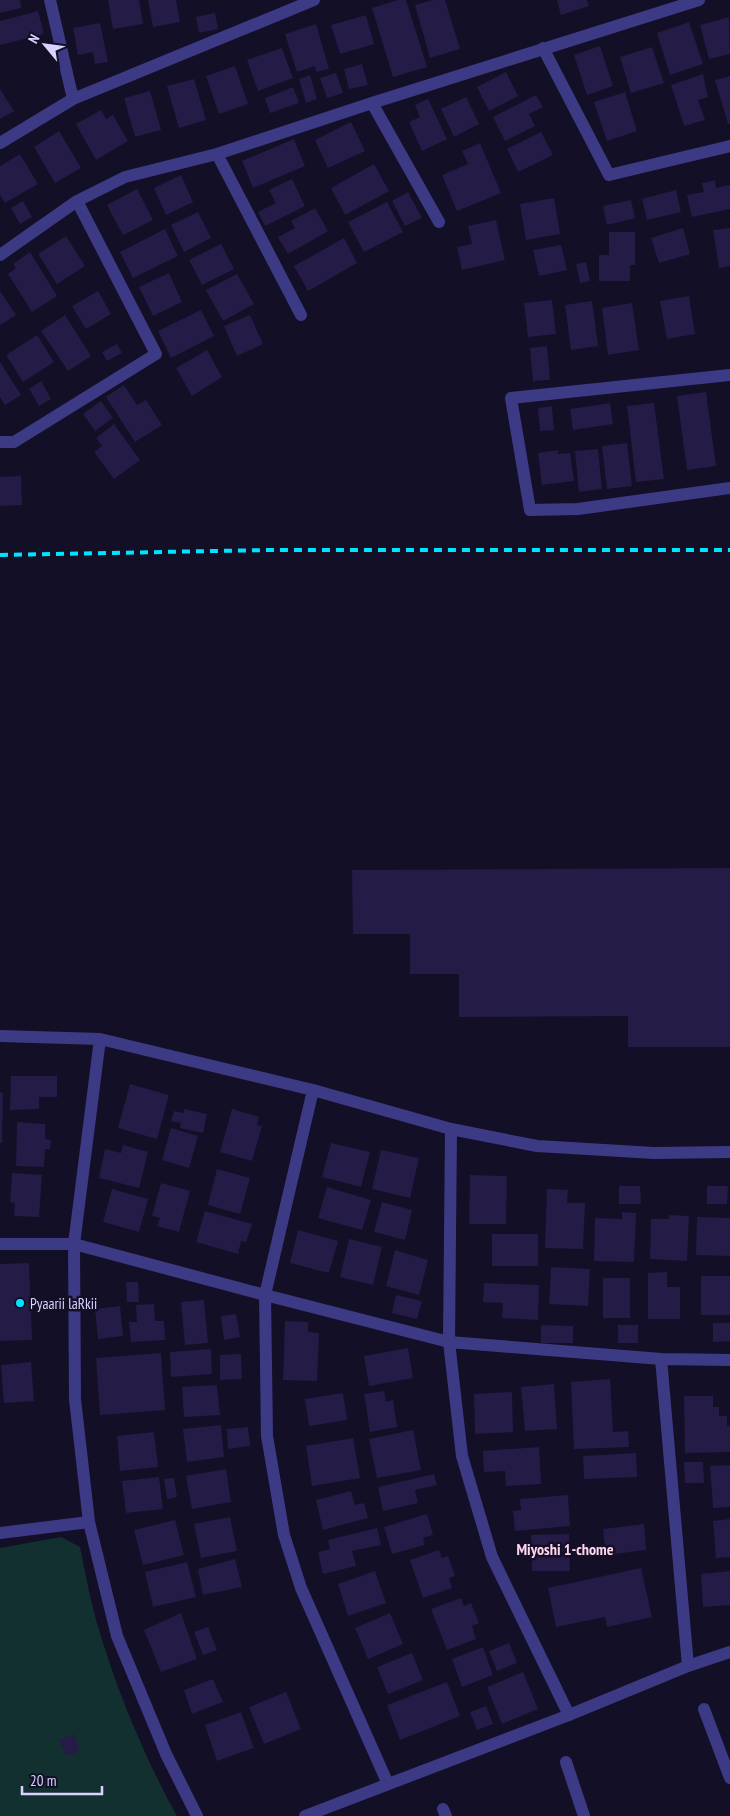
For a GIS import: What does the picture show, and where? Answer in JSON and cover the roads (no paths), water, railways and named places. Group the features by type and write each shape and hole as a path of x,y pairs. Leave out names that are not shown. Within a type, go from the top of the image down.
{"street":[{"path":"50,0 73,99"},
{"path":"0,143 73,99 314,0"},
{"path":"0,255 77,202 125,177 217,154 543,48 699,0"},
{"path":"543,48 610,175 730,146"},
{"path":"372,103 439,222"},
{"path":"217,154 301,315"},
{"path":"0,442 14,442 156,354 77,202"},
{"path":"730,375 511,398 530,510 578,509 730,488"},
{"path":"0,1036 100,1039 313,1090 451,1129 537,1146 654,1153 730,1152"},
{"path":"100,1039 74,1244 75,1398 89,1522 117,1636 166,1754 197,1816"},
{"path":"313,1090 265,1296 267,1436 284,1535 301,1588 388,1784"},
{"path":"451,1129 449,1342 462,1456 492,1557 569,1715"},
{"path":"0,1244 74,1244 265,1296 449,1342 661,1359 730,1360"},
{"path":"661,1359 688,1666"},
{"path":"0,1533 89,1522"},
{"path":"305,1816 569,1715 688,1666 730,1652"},
{"path":"704,1709 730,1778"},
{"path":"566,1762 584,1816"}],"railway":[{"path":"0,555 268,550 730,550"}],"place":[{"name":"Pyaarii laRkii","path":"20,1303"}],"district":[{"name":"Miyoshi 1-chome","path":"565,1549"}]}
